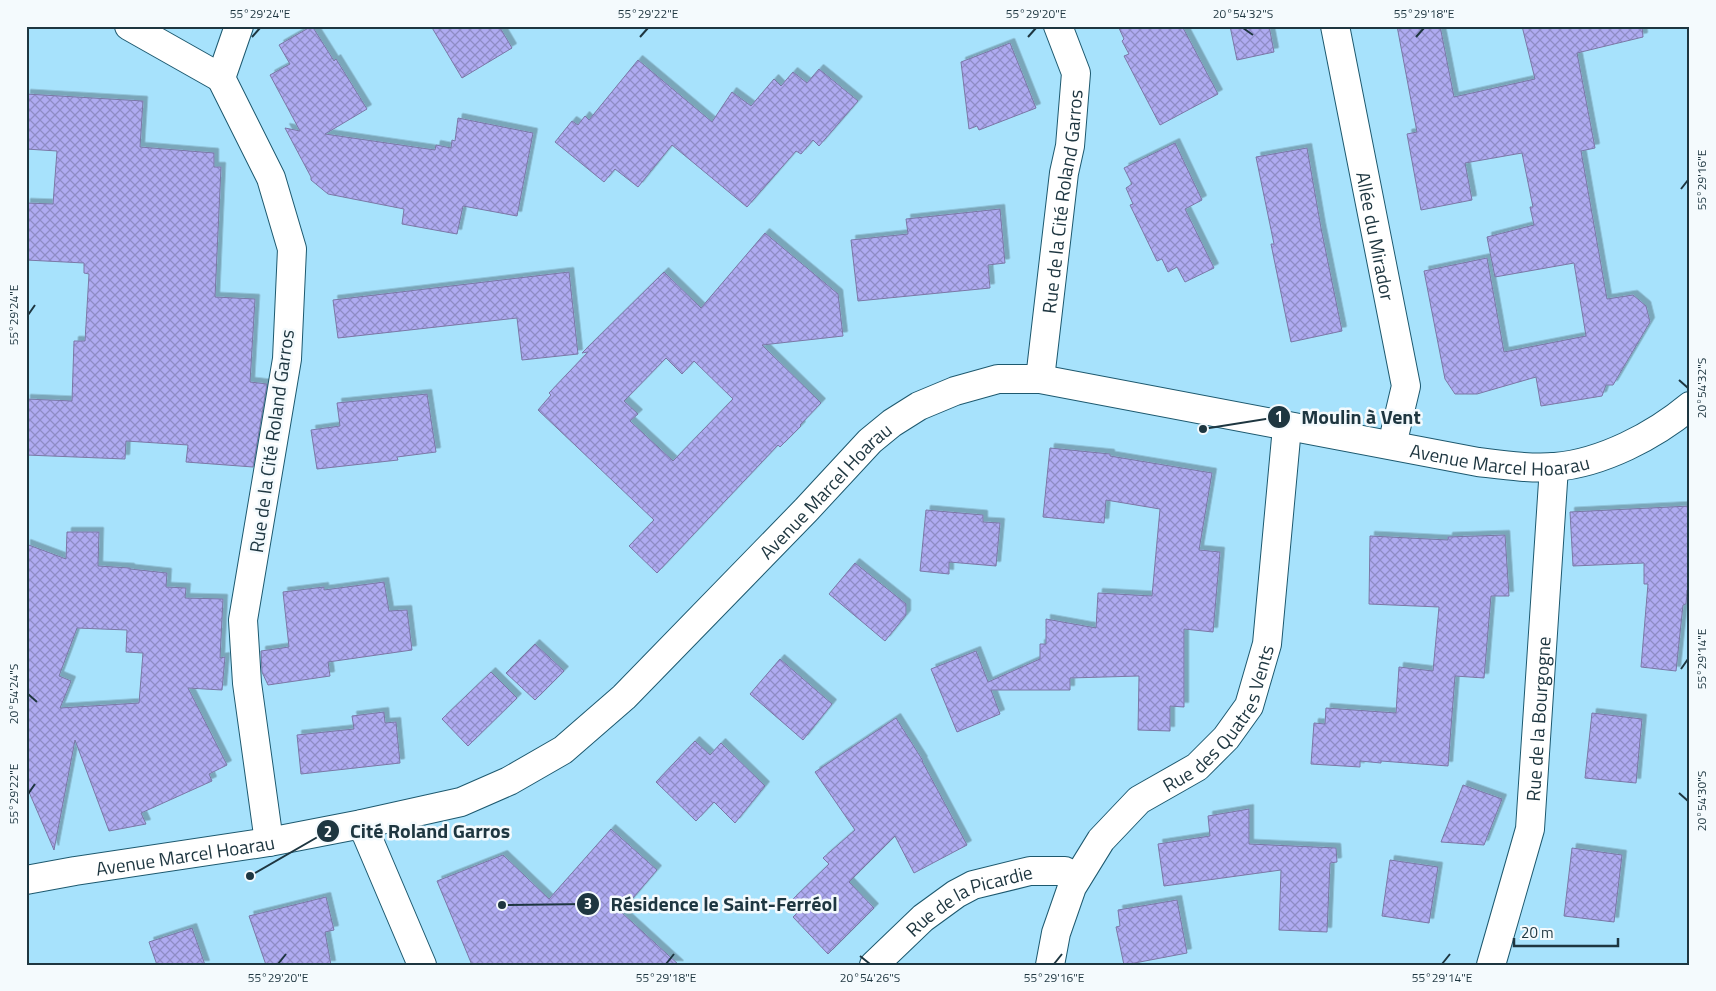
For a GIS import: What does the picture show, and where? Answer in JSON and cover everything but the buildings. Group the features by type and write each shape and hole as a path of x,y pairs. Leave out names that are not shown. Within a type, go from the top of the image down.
{"street":[{"path":"130,26 221,78 239,26"},
{"name":"Rue de la Cité Roland Garros","path":"1040,379 1058,219 1064,173 1070,146 1076,73 1058,26"},
{"name":"Allée du Mirador","path":"1335,26 1406,386 1392,445"},
{"name":"Rue de la Cité Roland Garros","path":"221,78 271,178 292,249 288,358 243,620 247,683 269,842"},
{"name":"Avenue Marcel Hoarau","path":"26,880 269,842 362,824 461,802 509,781 563,750 624,697 806,510 870,441 892,423 919,406 955,391 998,379 1040,379 1286,427 1494,464 1554,467 1586,461 1635,442 1670,422 1690,406"},
{"name":"Rue des Quatres Vents","path":"1050,965 1056,933 1072,887 1100,840 1139,800 1197,767 1226,738 1249,706 1267,644 1286,427"},
{"name":"Rue de la Bourgogne","path":"1491,965 1530,829 1554,467"},
{"path":"362,824 422,965"},
{"name":"Rue de la Picardie","path":"874,965 923,918 956,894 973,886 1030,871 1065,871 1077,878"}],"place":[{"name":"Moulin à Vent","path":"1203,429"},
{"name":"Cité Roland Garros","path":"250,876"},
{"name":"Résidence le Saint-Ferréol","path":"502,905"}]}
